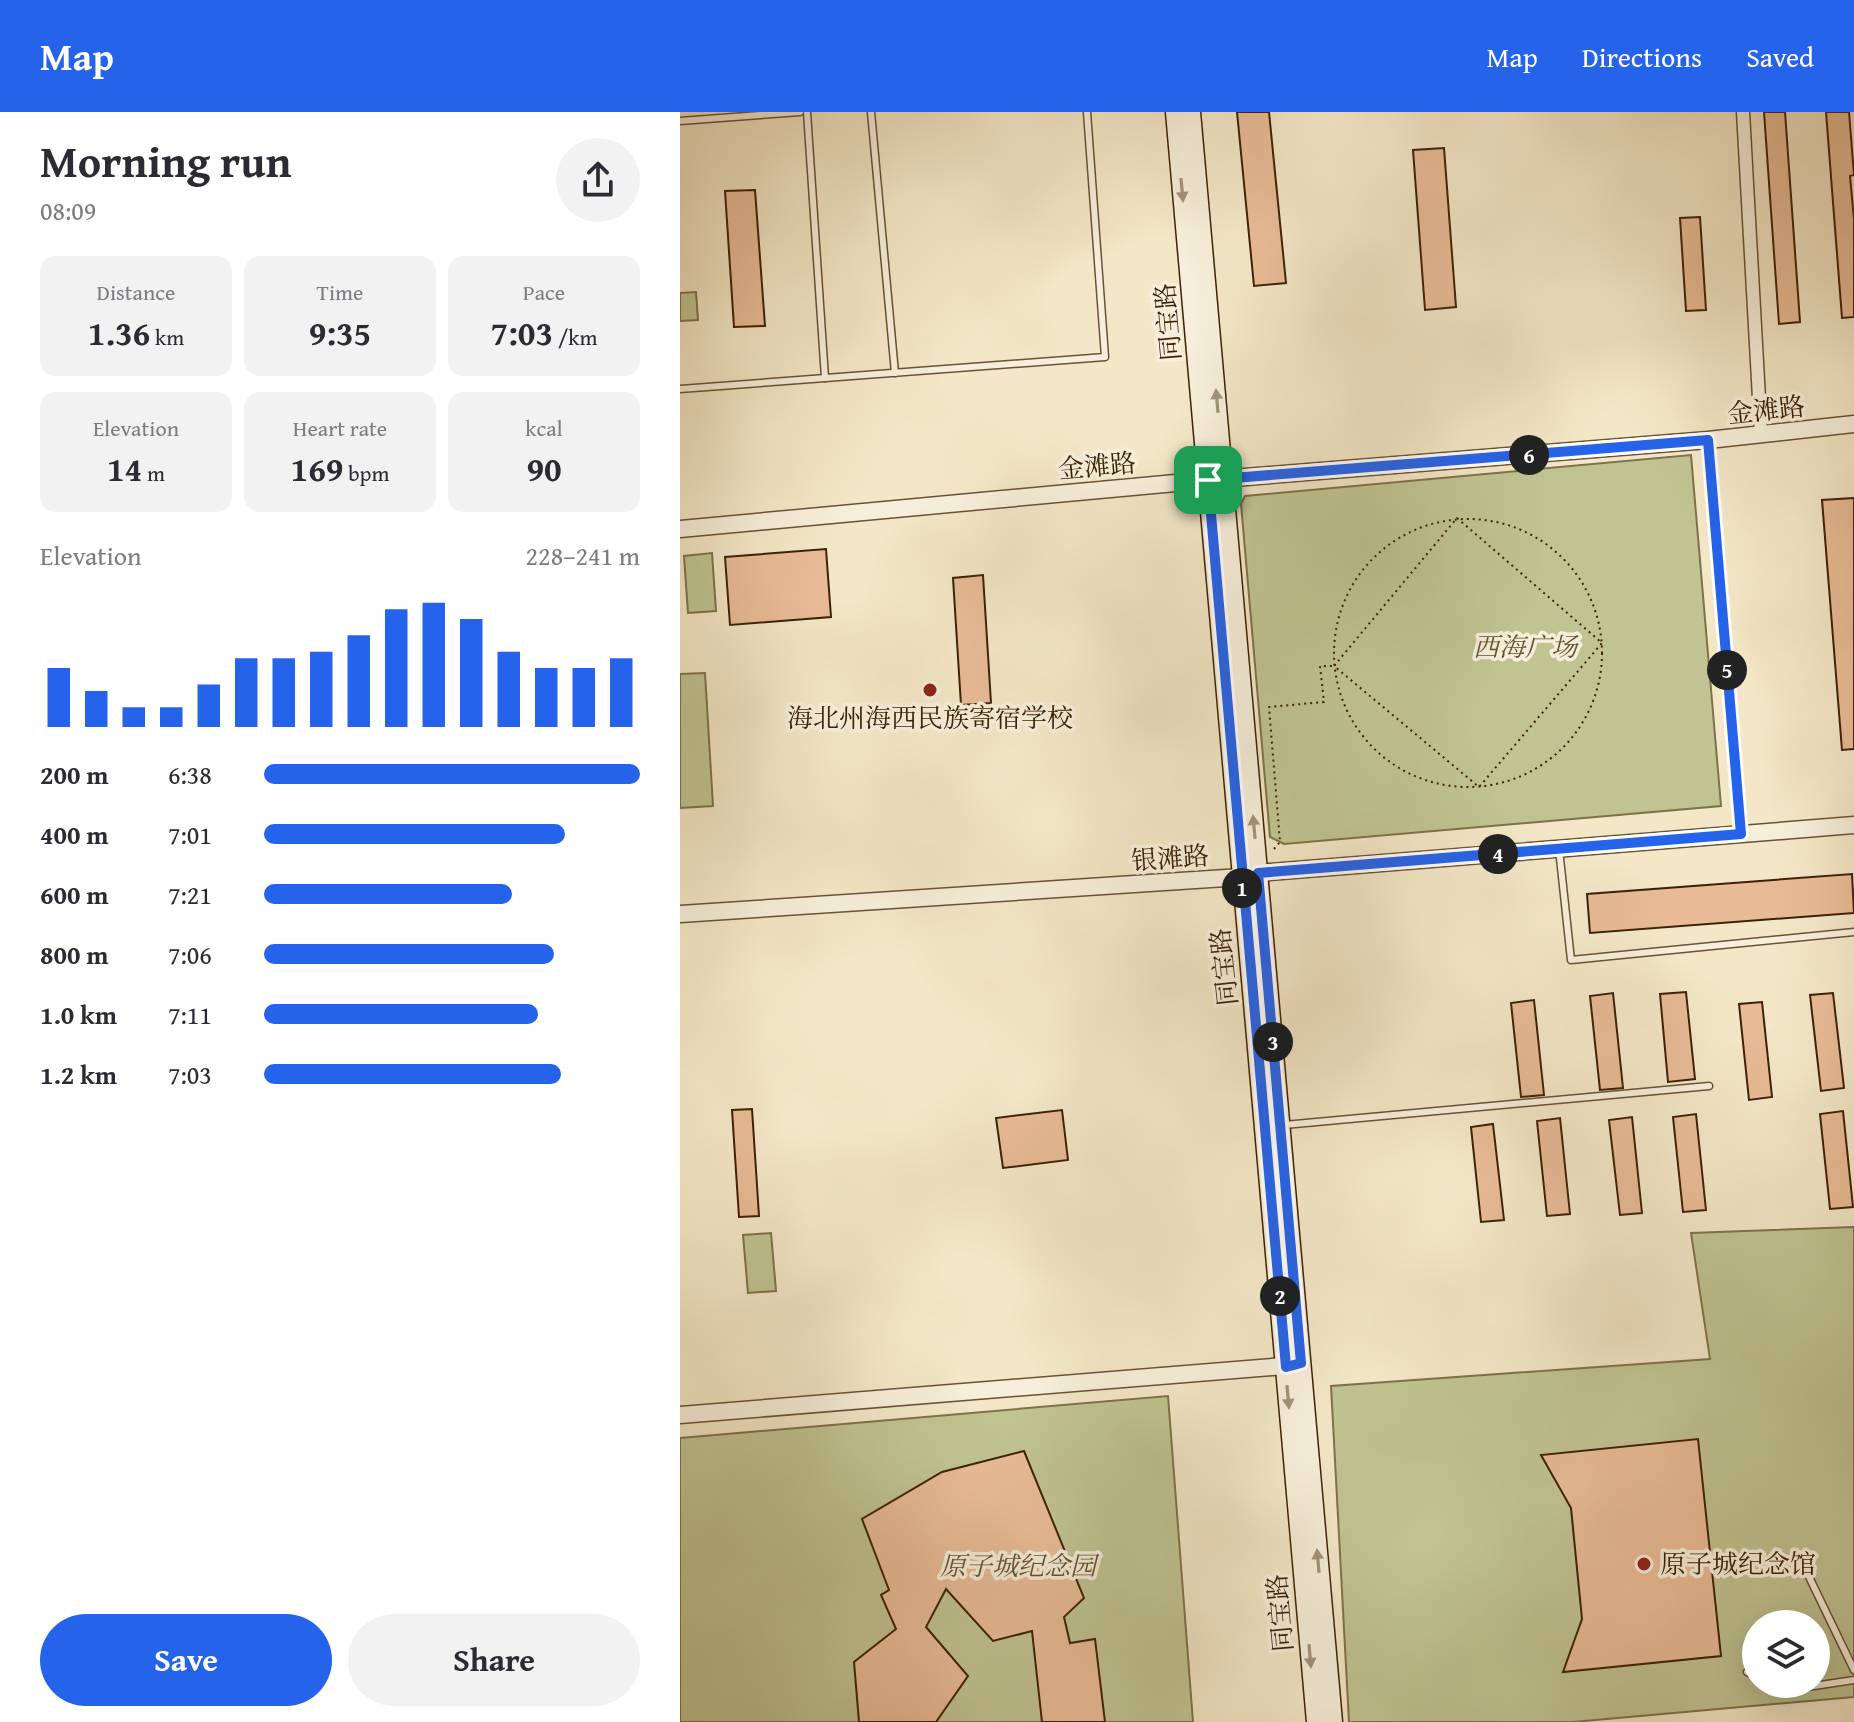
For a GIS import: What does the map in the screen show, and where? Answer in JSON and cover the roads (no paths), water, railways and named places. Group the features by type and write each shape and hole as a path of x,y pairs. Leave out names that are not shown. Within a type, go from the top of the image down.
{"main road":[{"name":"同宝路","path":"1175,112 1216,479"},
{"name":"同宝路","path":"1191,112 1216,479 1293,1365 1333,1722"},
{"name":"同宝路","path":"1250,875 1280,1125 1316,1722"}],"street":[{"path":"1743,112 1761,434"},
{"name":"金滩路","path":"680,529 1216,479 1708,440 1854,424"},
{"path":"1708,440 1741,834"},
{"name":"银滩路","path":"680,914 1250,875 1854,825"},
{"path":"680,1415 1293,1365"}],"lane":[{"path":"680,121 800,112"},
{"path":"807,112 825,378"},
{"path":"871,112 895,373"},
{"path":"680,389 1105,357 1087,112"},
{"path":"1559,849 1571,960 1854,932"},
{"path":"1280,1125 1709,1086"},
{"path":"1799,1556 1854,1670"},
{"path":"1830,1684 1854,1680"}],"place":[{"name":"海北州海西民族寄宿学校","path":"930,690"},
{"name":"原子城纪念馆","path":"1644,1564"}],"park label":[{"name":"西海广场","path":"1525,647"},
{"name":"原子城纪念园","path":"1018,1566"}]}
